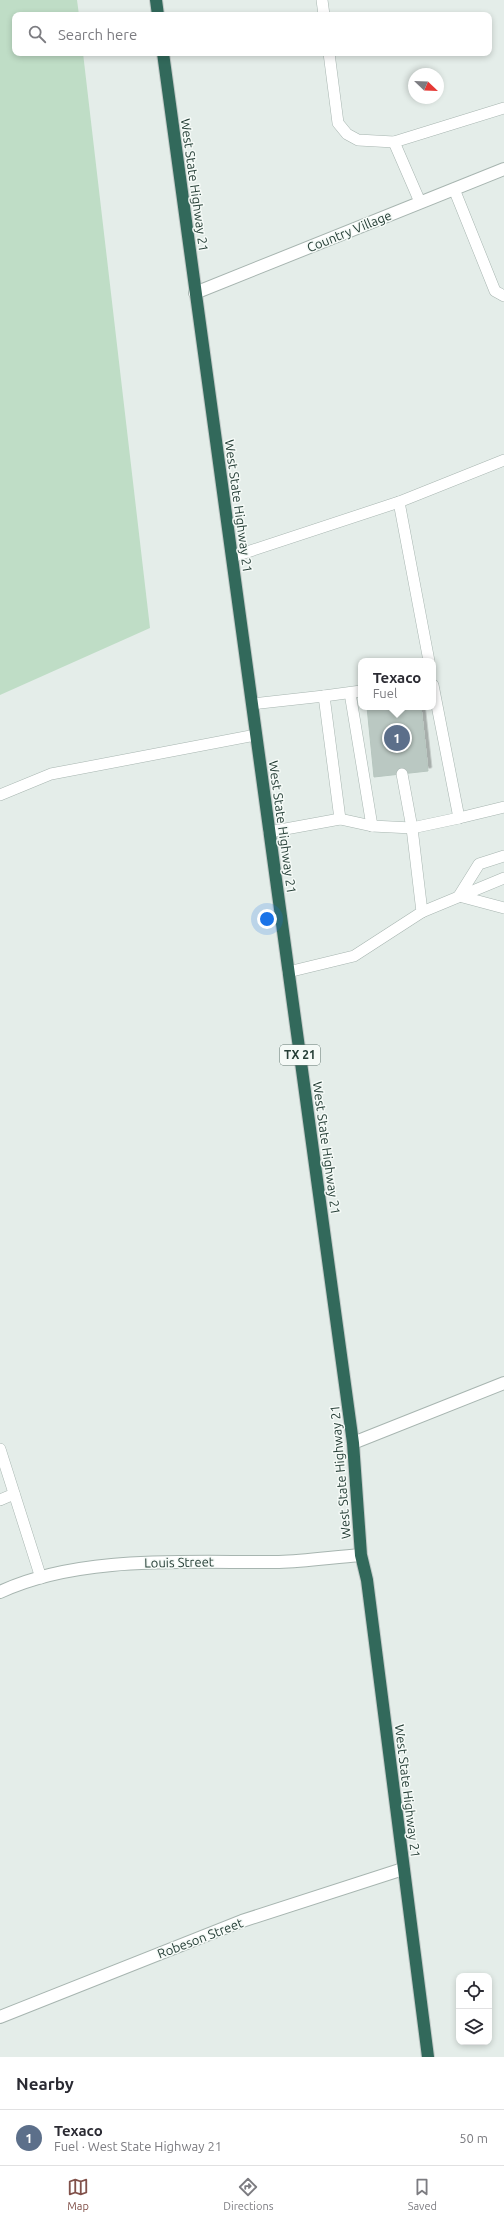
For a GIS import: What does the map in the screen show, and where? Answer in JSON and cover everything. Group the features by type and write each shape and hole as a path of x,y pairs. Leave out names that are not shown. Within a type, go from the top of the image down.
{"highway":[{"path":"156,0 158,12"},
{"name":"West State Highway 21","path":"163,56 353,1443 361,1555 367,1580 428,2057"}],"street":[{"name":"Country Village","path":"195,293 504,169"},
{"path":"353,1443 504,1384"},
{"name":"Louis Street","path":"0,1592 16,1584 80,1569 163,1561 281,1562 361,1555"},
{"name":"Robeson Street","path":"0,2017 242,1921 403,1869"}],"lane":[{"path":"322,0 324,12"},
{"path":"329,56 338,124 347,134 358,140 394,142 504,108"},
{"path":"394,142 420,202"},
{"path":"454,189 495,291 504,296"},
{"path":"232,557 399,502 504,460"},
{"path":"399,502 428,658"},
{"path":"252,704 356,692 358,709"},
{"path":"324,696 340,819"},
{"path":"436,699 459,818"},
{"path":"358,710 372,826"},
{"path":"0,795 51,774 256,735"},
{"path":"402,774 412,828 422,912"},
{"path":"269,832 340,819 372,826 412,828 504,807"},
{"path":"459,896 479,864 504,856"},
{"path":"288,972 354,956 422,912 504,878"},
{"path":"459,896 504,908"},
{"path":"0,1449 41,1578"},
{"path":"0,1500 14,1494"}],"green space":[{"path":"0,0 77,0 79,12 12,12 12,56 83,56 150,628 0,695"}],"building":[{"path":"367,710 421,710 428,771 374,777"}],"place":[{"name":"Texaco","path":"397,738"}]}
